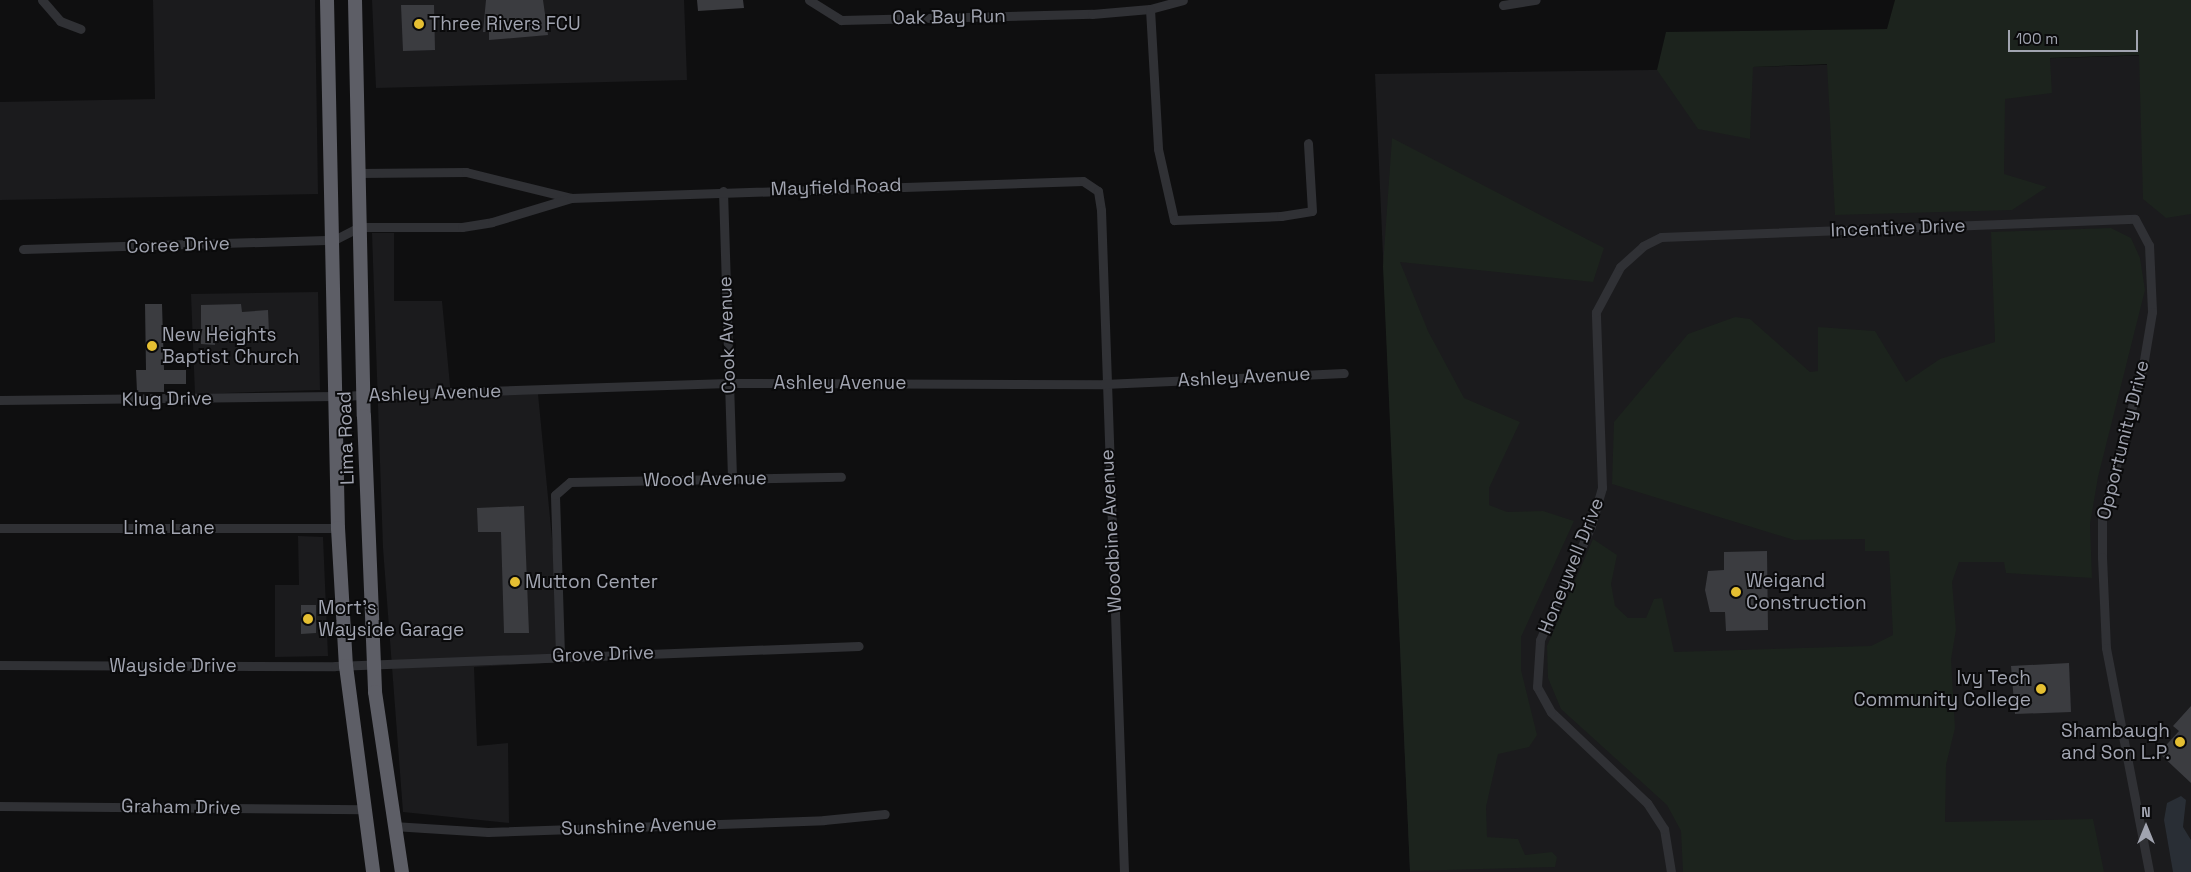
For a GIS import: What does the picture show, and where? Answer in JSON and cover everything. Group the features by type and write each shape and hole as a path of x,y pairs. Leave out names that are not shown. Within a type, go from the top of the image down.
{"highway":[{"name":"Lima Road","path":"327,0 334,240 338,528 346,666 363,809 374,872"},
{"name":"Lima Road","path":"355,0 363,396 374,663 393,826 402,872"}],"street":[{"path":"42,0 60,21 82,29"},
{"name":"Oak Bay Run","path":"809,0 841,20 1150,9 1183,0"},
{"path":"1504,5 1536,0"},
{"path":"1150,9 1158,149 1174,220 1281,216 1312,211 1308,143"},
{"path":"359,173 466,172 571,198"},
{"name":"Mayfield Road","path":"571,198 1067,179 1083,181 1098,190"},
{"name":"Woodbine Avenue","path":"1098,190 1124,872"},
{"name":"Cook Avenue","path":"722,191 732,478"},
{"path":"334,240 360,227 462,227 571,198"},
{"name":"Incentive Drive","path":"1661,237 2136,219"},
{"name":"Opportunity Drive","path":"2136,219 2148,244 2152,312 2143,366 2102,518 2102,566 2106,648 2149,872"},
{"name":"Honeywell Drive","path":"1661,237 1643,246 1620,267 1596,312 1602,488 1591,526 1540,640 1536,665 1537,687 1551,712 1647,803 1664,829 1670,872"},
{"name":"Coree Drive","path":"23,249 334,240"},
{"name":"Ashley Avenue","path":"335,396 728,383 1104,384 1344,373"},
{"name":"Klug Drive","path":"0,400 335,396"},
{"name":"Wood Avenue","path":"560,655 555,495 570,482 841,477"},
{"name":"Lima Lane","path":"0,528 338,528"},
{"name":"Grove Drive","path":"346,666 374,663 560,655 860,646"},
{"name":"Wayside Drive","path":"0,665 346,666"},
{"name":"Graham Drive","path":"0,806 363,809"},
{"name":"Sunshine Avenue","path":"393,826 488,832 885,814"}],"shaded area":[{"path":"153,0 315,0 318,194 0,200 0,102 155,99"},
{"path":"372,0 684,0 687,80 376,88"},
{"path":"1895,0 2191,0 2191,214 2166,218 2143,199 2139,55 2050,58 2052,93 2005,99 2004,174 2047,187 2012,210 1835,215 1827,64 1753,67 1750,139 1698,129 1657,70 1666,32 1887,29"},
{"path":"2191,54 2191,872 1410,872 1375,74 1651,70"},
{"path":"1392,138 1604,248 1593,282 1400,262 1428,331 1464,398 1520,422 1489,488 1489,505 1507,512 1543,511 1574,521 1521,637 1521,670 1537,735 1529,747 1498,754 1486,807 1487,837 1518,839 1525,855 1552,852 1557,857 1555,867 1410,871 1383,266"},
{"path":"2111,228 2131,238 2140,258 2145,290 2098,477 2090,524 2092,578 2006,573 2004,562 1959,562 1952,582 1956,630 1951,659 1955,728 1946,765 1945,822 2093,819 2104,872 1683,872 1681,831 1667,805 1561,709 1548,678 1547,646 1593,539 1617,555 1611,584 1615,606 1628,618 1646,618 1654,599 1662,598 1674,652 1871,646 1893,635 1889,551 1865,551 1865,539 1794,540 1612,484 1614,422 1688,334 1735,317 1750,319 1810,372 1818,371 1818,327 1875,331 1906,382 1940,359 1995,342 1991,232"},
{"path":"372,233 394,233 394,301 442,301 451,396 538,394 564,662 474,667 477,746 508,743 509,823 403,812 383,548"},
{"path":"318,292 320,390 195,394 191,294"},
{"path":"298,536 323,537 328,656 275,657 275,585 299,585"},
{"path":"2181,796 2186,800 2183,827 2191,840 2191,872 2173,872 2164,820 2167,803"}],"building":[{"name":"Three Rivers FCU","path":"486,0 543,0 548,35 489,40 489,32 483,32"},
{"path":"697,0 743,0 744,8 698,11"},
{"name":"Three Rivers FCU","path":"401,5 434,5 435,50 403,51"},
{"name":"New Heights Baptist Church","path":"145,304 162,304 164,370 186,370 186,384 164,384 164,392 137,392 136,370 146,370"},
{"path":"241,304 242,312 268,310 269,333 214,334 215,345 201,344 201,305"},
{"name":"Mutton Center","path":"524,506 529,633 504,633 501,532 478,532 477,508"},
{"name":"Weigand Construction","path":"1767,551 1768,630 1726,631 1725,612 1710,612 1705,590 1708,571 1724,570 1724,552"},
{"name":"Mort's Wayside Garage","path":"301,605 316,605 316,633 301,634"},
{"name":"Ivy Tech Community College","path":"2069,663 2071,712 2015,714 2011,666"},
{"name":"Shambaugh and Son L.P.","path":"2191,706 2191,783 2159,753 2179,731 2173,726"}],"place":[{"name":"Three Rivers FCU","path":"419,24"},
{"name":"New Heights Baptist Church","path":"152,346"},
{"name":"Mutton Center","path":"515,582"},
{"name":"Weigand Construction","path":"1736,592"},
{"name":"Mort's Wayside Garage","path":"308,619"},
{"name":"Ivy Tech Community College","path":"2041,689"},
{"name":"Shambaugh and Son L.P.","path":"2180,742"}]}
